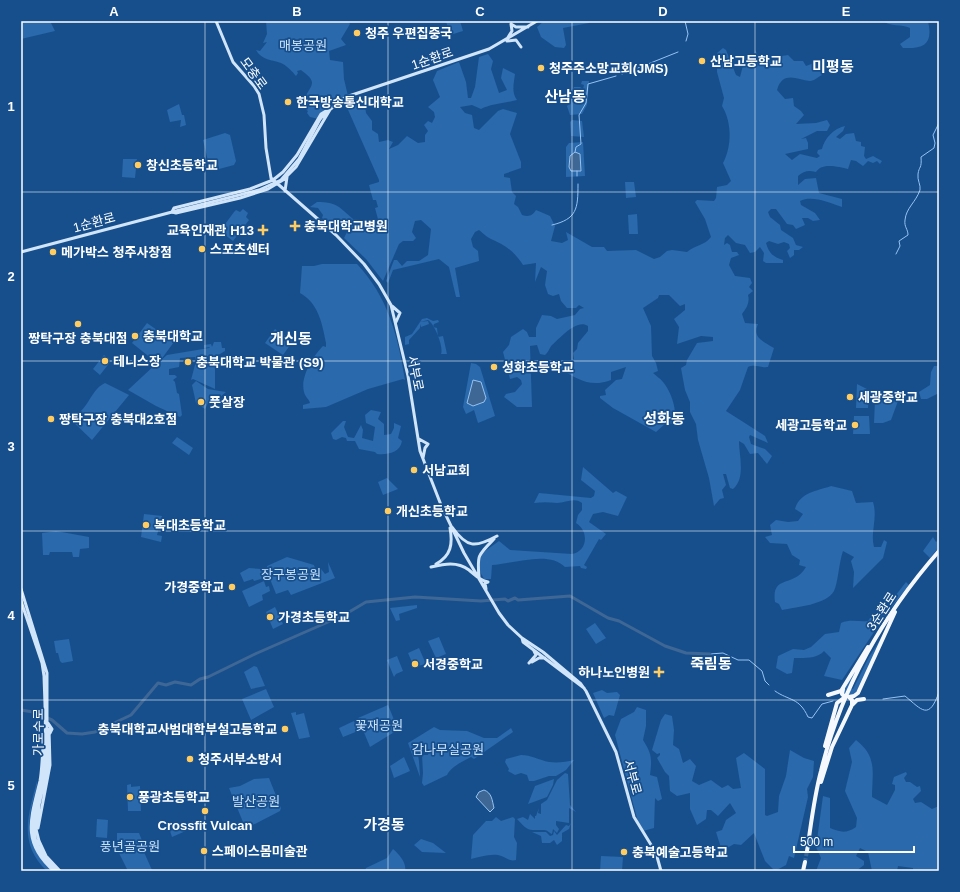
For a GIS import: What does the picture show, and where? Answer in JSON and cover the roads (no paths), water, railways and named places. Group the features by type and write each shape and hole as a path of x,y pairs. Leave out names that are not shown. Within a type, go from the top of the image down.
{"highway":[{"name":"3순환로","path":"851,688 872,644 900,601 939,551"},
{"name":"3순환로","path":"918,578 939,555"},
{"name":"3순환로","path":"851,688 875,644 914,583"},
{"path":"837,704 836,699 828,695 838,693 843,688 872,641 900,601"},
{"path":"852,705 849,697 855,696 859,690 895,612"},
{"path":"842,709 826,757 820,782 808,852 823,753 837,704 845,697 842,694 843,688"},
{"path":"817,786 823,761 851,688"},
{"path":"820,782 829,755 852,705 857,700 864,699 860,695 859,690"},
{"path":"804,871 806,862"}],"main road":[{"name":"모충로","path":"216,21 233,62 259,94 264,115 269,168 276,184"},
{"name":"1순환로","path":"21,252 259,190 281,180 299,159 320,119 342,100 352,95 489,49 537,21"},
{"path":"505,41 512,31 511,24 519,27 528,27"},
{"path":"505,41 516,40 521,47"},
{"path":"172,212 174,208 265,184 273,180 280,175 297,155 321,114 331,108"},
{"name":"1순환로","path":"172,212 176,213 240,198 268,189 287,177 296,167 331,108"},
{"path":"265,184 268,179 269,168"},
{"path":"270,172 273,176 280,175"},
{"path":"285,191 287,177"},
{"name":"서부로","path":"276,184 336,235 364,264 379,284 391,306 408,376 423,459 448,522 479,579 504,620 522,640 584,688"},
{"path":"391,306 400,313 395,324"},
{"path":"418,437 422,442 428,444 424,451 423,459"},
{"path":"448,522 452,541 450,550 444,558 431,567 443,564 459,565 479,579 488,582 485,585 489,595"},
{"path":"448,522 460,539 470,544 480,544 497,536 478,556 477,566 479,579"},
{"name":"가로수로","path":"21,589 47,669 47,768 36,824 38,836 46,856 60,871"},
{"name":"가로수로","path":"21,601 44,669 46,714"},
{"path":"522,640 536,654 529,663 539,658 545,658"},
{"name":"서부로","path":"522,640 543,652 584,688 611,741 619,762 634,817 656,853 661,871"},
{"path":"38,836 40,813 50,765 50,733 52,728 46,723"},
{"path":"46,723 41,776 30,821 31,833 36,848 42,859 56,871"},
{"name":"가로수로","path":"46,723 44,768 36,804 34,824 37,842 44,857 56,871"},
{"path":"30,821 36,804"}],"waterway":[{"path":"685,21 688,34 686,41"},
{"path":"638,68 678,52"},
{"path":"622,74 628,72"},
{"path":"575,152 576,147 581,144 579,115 586,103 588,84 616,76"},
{"path":"896,254 900,246 899,241 908,235 905,224 906,216 920,190 918,171 921,164 921,157 934,148 935,143 933,135 939,123"},
{"path":"577,171 577,176"},
{"path":"552,225 567,220 574,212 577,200 578,184"},
{"path":"21,710 33,712 52,720 67,733 82,734 95,732 131,715 158,683 166,685 175,682 191,685 200,679 208,677 255,654 344,615 366,602 415,597 481,601 505,599 508,601 515,598 518,600 570,596 608,618 619,621 665,646 686,653 710,654"},
{"path":"710,654 723,653 738,660 749,660 762,671 765,681 769,685"},
{"path":"775,691 793,700 801,706 808,717 812,718 822,704 833,701"},
{"path":"883,699 905,696 921,709 928,710 932,707 939,692"}],"tunnel":[{"path":"805,862 807,851"}],"place":[{"name":"청주 우편집중국","path":"357,33"},
{"name":"산남고등학교","path":"702,61"},
{"name":"청주주소망교회(JMS)","path":"541,68"},
{"name":"한국방송통신대학교","path":"288,102"},
{"name":"창신초등학교","path":"138,165"},
{"name":"충북대학교병원","path":"295,226"},
{"name":"교육인재관 H13","path":"263,230"},
{"name":"스포츠센터","path":"202,249"},
{"name":"메가박스 청주사창점","path":"53,252"},
{"name":"짱탁구장 충북대점","path":"78,324"},
{"name":"충북대학교","path":"135,336"},
{"name":"테니스장","path":"105,361"},
{"name":"충북대학교 박물관 (S9)","path":"188,362"},
{"name":"성화초등학교","path":"494,367"},
{"name":"세광중학교","path":"850,397"},
{"name":"풋살장","path":"201,402"},
{"name":"짱탁구장 충북대2호점","path":"51,419"},
{"name":"세광고등학교","path":"855,425"},
{"name":"서남교회","path":"414,470"},
{"name":"개신초등학교","path":"388,511"},
{"name":"복대초등학교","path":"146,525"},
{"name":"가경중학교","path":"232,587"},
{"name":"가경초등학교","path":"270,617"},
{"name":"서경중학교","path":"415,664"},
{"name":"하나노인병원","path":"659,672"},
{"name":"충북대학교사범대학부설고등학교","path":"285,729"},
{"name":"청주서부소방서","path":"190,759"},
{"name":"풍광초등학교","path":"130,797"},
{"name":"Crossfit Vulcan","path":"205,811"},
{"name":"스페이스몸미술관","path":"204,851"},
{"name":"충북예술고등학교","path":"624,852"}],"district":[{"name":"미평동","path":"833,67"},
{"name":"산남동","path":"565,97"},
{"name":"개신동","path":"291,339"},
{"name":"성화동","path":"664,419"},
{"name":"죽림동","path":"711,664"},
{"name":"가경동","path":"384,825"}],"park label":[{"name":"매봉공원","path":"303,45"},
{"name":"장구봉공원","path":"291,574"},
{"name":"꽃재공원","path":"379,725"},
{"name":"감나무실공원","path":"448,749"},
{"name":"발산공원","path":"256,801"},
{"name":"풍년골공원","path":"130,846"}]}
